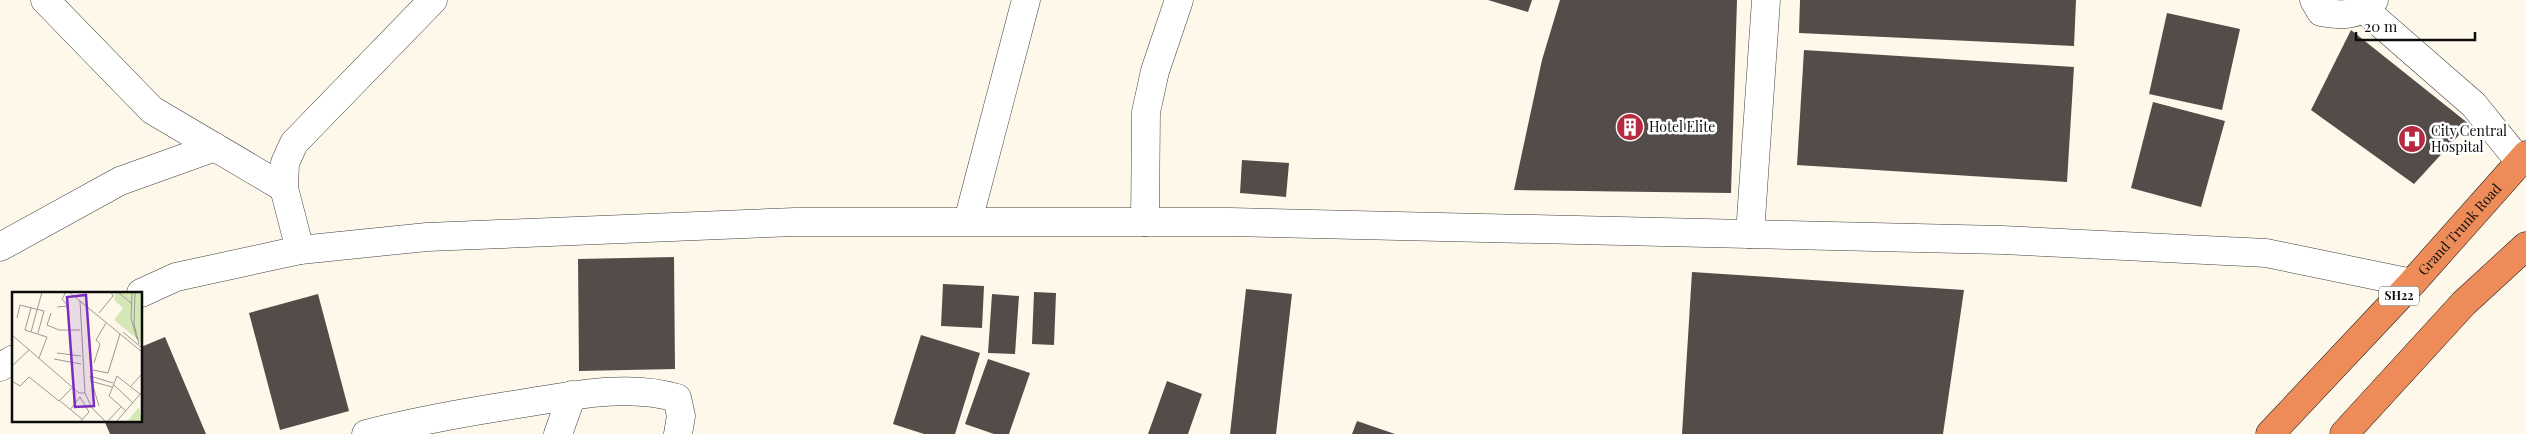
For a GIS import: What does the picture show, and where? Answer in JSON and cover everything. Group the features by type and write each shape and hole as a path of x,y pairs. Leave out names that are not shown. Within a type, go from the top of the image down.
{"highway":[{"name":"Grand Trunk Road","path":"2270,434 2412,283 2523,159"},
{"path":"2344,434 2464,303 2526,246"}],"street":[{"path":"45,0 152,110 284,188"},
{"path":"300,250 284,188 285,163 294,143 433,0"},
{"path":"968,222 1026,0"},
{"path":"1145,222 1146,112 1155,71 1179,0"},
{"path":"1750,234 1766,0"},
{"path":"2314,0 2322,12 2341,16 2369,5 2474,105 2523,159"},
{"path":"0,247 120,181 215,147"},
{"path":"142,293 176,277 300,250 428,237 794,222 1145,222 2002,240 2266,253 2412,283"},
{"path":"0,367 12,360"},
{"path":"366,434 425,419 572,395 660,393 677,398 681,416 678,434"},
{"path":"558,434 572,395"}],"building":[{"path":"1488,0 1532,0 1528,12"},
{"name":"Hotel Elite","path":"1560,0 1737,0 1731,193 1514,190 1542,60"},
{"path":"1800,0 2076,0 2074,46 1799,33"},
{"path":"2167,13 2240,29 2222,110 2149,94"},
{"path":"2351,30 2469,124 2414,184 2311,110"},
{"path":"1804,50 2074,67 2067,182 1797,165"},
{"path":"2153,102 2225,121 2201,207 2131,188"},
{"path":"1242,160 1289,163 1286,197 1240,193"},
{"path":"674,257 675,369 579,371 578,259"},
{"path":"1692,272 1964,290 1943,434 1682,434"},
{"path":"943,284 984,286 982,328 941,326"},
{"path":"1246,289 1292,294 1276,434 1230,434"},
{"path":"1034,292 1056,293 1054,345 1032,344"},
{"path":"318,294 349,411 280,430 249,313"},
{"path":"992,294 1019,296 1015,354 988,353"},
{"path":"921,335 980,353 955,434 924,434 893,424"},
{"path":"165,337 206,434 110,434 105,422 142,422 142,347"},
{"path":"988,359 1030,373 1009,434 994,434 965,424"},
{"path":"1167,381 1202,394 1188,434 1148,434"},
{"path":"1357,421 1395,434 1352,434"}],"place":[{"name":"Hotel Elite","path":"1630,127"},
{"name":"City Central Hospital","path":"2412,139"}]}
